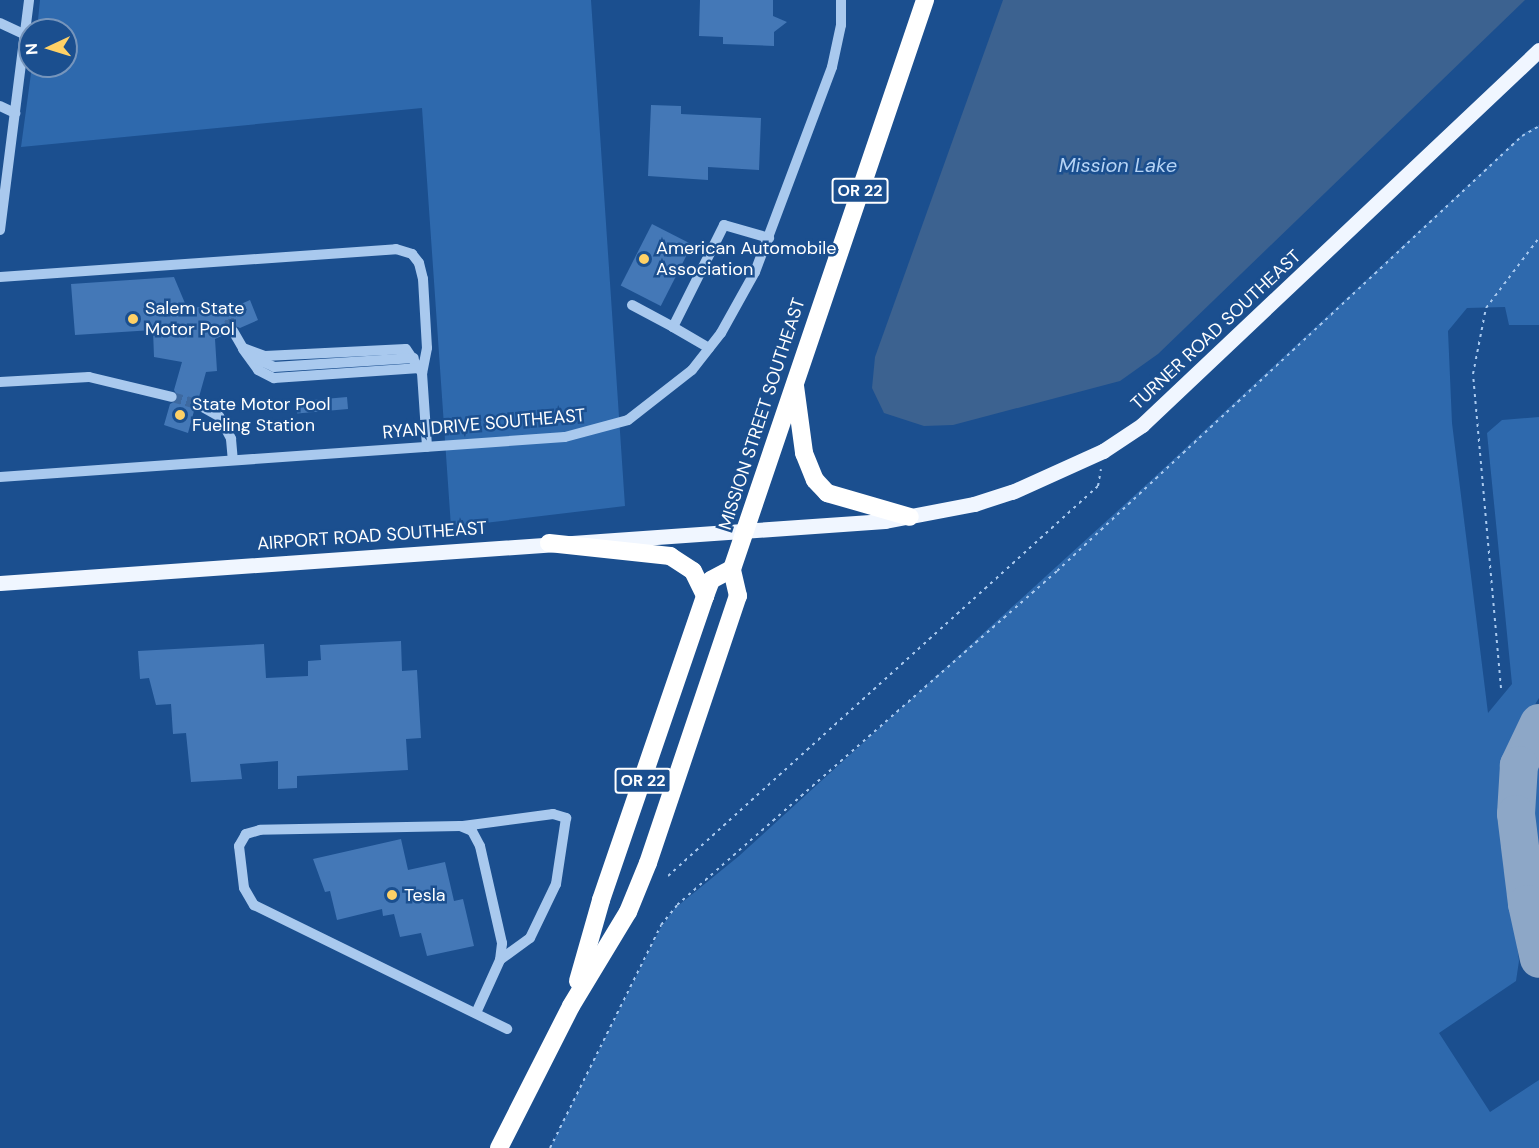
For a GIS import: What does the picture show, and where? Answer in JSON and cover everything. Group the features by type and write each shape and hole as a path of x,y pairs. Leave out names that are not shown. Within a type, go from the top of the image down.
{"highway":[{"name":"MISSION STREET SOUTHEAST","path":"493,1148 502,1141 571,1006 628,912 648,863 738,596 732,569 925,0"},
{"name":"OR 22","path":"794,382 804,453 815,480 827,493 910,517"},
{"path":"549,543 670,556 693,571 705,596"},
{"name":"MISSION STREET SOUTHEAST","path":"571,1006 602,900 705,596 711,580 732,569"}],"main road":[{"name":"TURNER ROAD SOUTHEAST","path":"746,529 910,517 1012,492 1103,451 1175,398 1539,50"},
{"name":"AIRPORT ROAD SOUTHEAST","path":"0,583 746,529"}],"street":[{"path":"26,18 28,0"},
{"name":"RYAN DRIVE SOUTHEAST","path":"0,477 565,437 614,426 646,408 679,383 709,348 736,307 769,238 835,56 842,25 841,0"},
{"path":"0,23 18,31"},
{"path":"0,230 19,78"},
{"path":"0,106 15,113"},
{"path":"673,327 724,225 769,238"},
{"path":"0,277 396,249 412,254 419,263 423,279 427,348 417,363 427,447"},
{"path":"632,305 709,348"},
{"path":"233,331 258,370 274,378 417,363"},
{"path":"243,348 274,362 417,363"},
{"path":"0,382 89,377 172,397"},
{"path":"196,404 219,416 231,439 233,460"},
{"path":"500,960 530,938 556,884 566,818 553,814 459,826 260,830 246,834 239,846 244,888 254,904 507,1029"},
{"path":"459,826 472,831 480,846 502,943 500,960 476,1013"}],"path":[{"path":"550,1148 661,925 676,905 1057,571 1522,136 1539,126"},
{"path":"1501,688 1473,374 1486,308 1539,238"},
{"path":"668,876 1098,486 1103,451"}],"shaded area":[{"path":"40,0 591,0 625,506 451,527 422,108 21,147 30,78 78,78 78,18 38,18"},
{"path":"1539,125 1539,325 1509,325 1505,307 1467,308 1448,331 1452,423 1488,713 1512,684 1487,433 1502,420 1539,417 1539,698 1507,750 1499,790 1519,961 1516,981 1439,1033 1490,1112 1539,1080 1539,1148 550,1148 660,929 674,909 739,856 1147,484 1524,133"},
{"path":"1539,756 1539,873 1531,795"}],"water":[{"name":"Mission Lake","path":"1003,0 1525,0 1158,354 1120,381 953,425 924,426 884,413 872,388 875,357"}],"building":[{"path":"700,0 773,0 773,16 787,22 774,32 774,46 723,44 723,37 699,36"},
{"path":"651,105 681,106 681,114 761,118 759,170 708,167 708,180 648,176"},
{"path":"652,224 692,244 661,306 621,285"},
{"name":"Salem State Motor Pool","path":"174,277 187,308 241,304 250,300 258,320 240,328 230,324 226,334 215,339 217,371 206,372 199,397 190,401 194,411 188,433 164,425 170,404 179,399 174,390 182,362 154,357 153,330 75,335 71,284"},
{"path":"347,397 348,409 297,413 296,401"},
{"path":"401,641 402,671 417,670 421,738 406,739 408,770 297,776 297,788 278,789 278,761 240,764 242,779 191,782 186,733 173,734 171,704 156,705 149,678 140,679 138,651 264,644 266,678 308,676 308,661 321,660 320,645"},
{"name":"Tesla","path":"401,839 408,870 445,862 454,901 463,899 474,946 427,956 421,933 400,937 394,914 383,916 382,909 337,920 330,891 325,892 313,859"}],"taxiway":[{"path":"1539,723 1519,765 1516,814 1527,904 1539,959"}],"tunnel":[{"path":"224,305 233,331"},
{"path":"172,397 197,404"}],"place":[{"name":"American Automobile Association","path":"644,259"},
{"name":"Salem State Motor Pool","path":"133,319"},
{"name":"State Motor Pool Fueling Station","path":"180,415"},
{"name":"Tesla","path":"392,895"}]}
